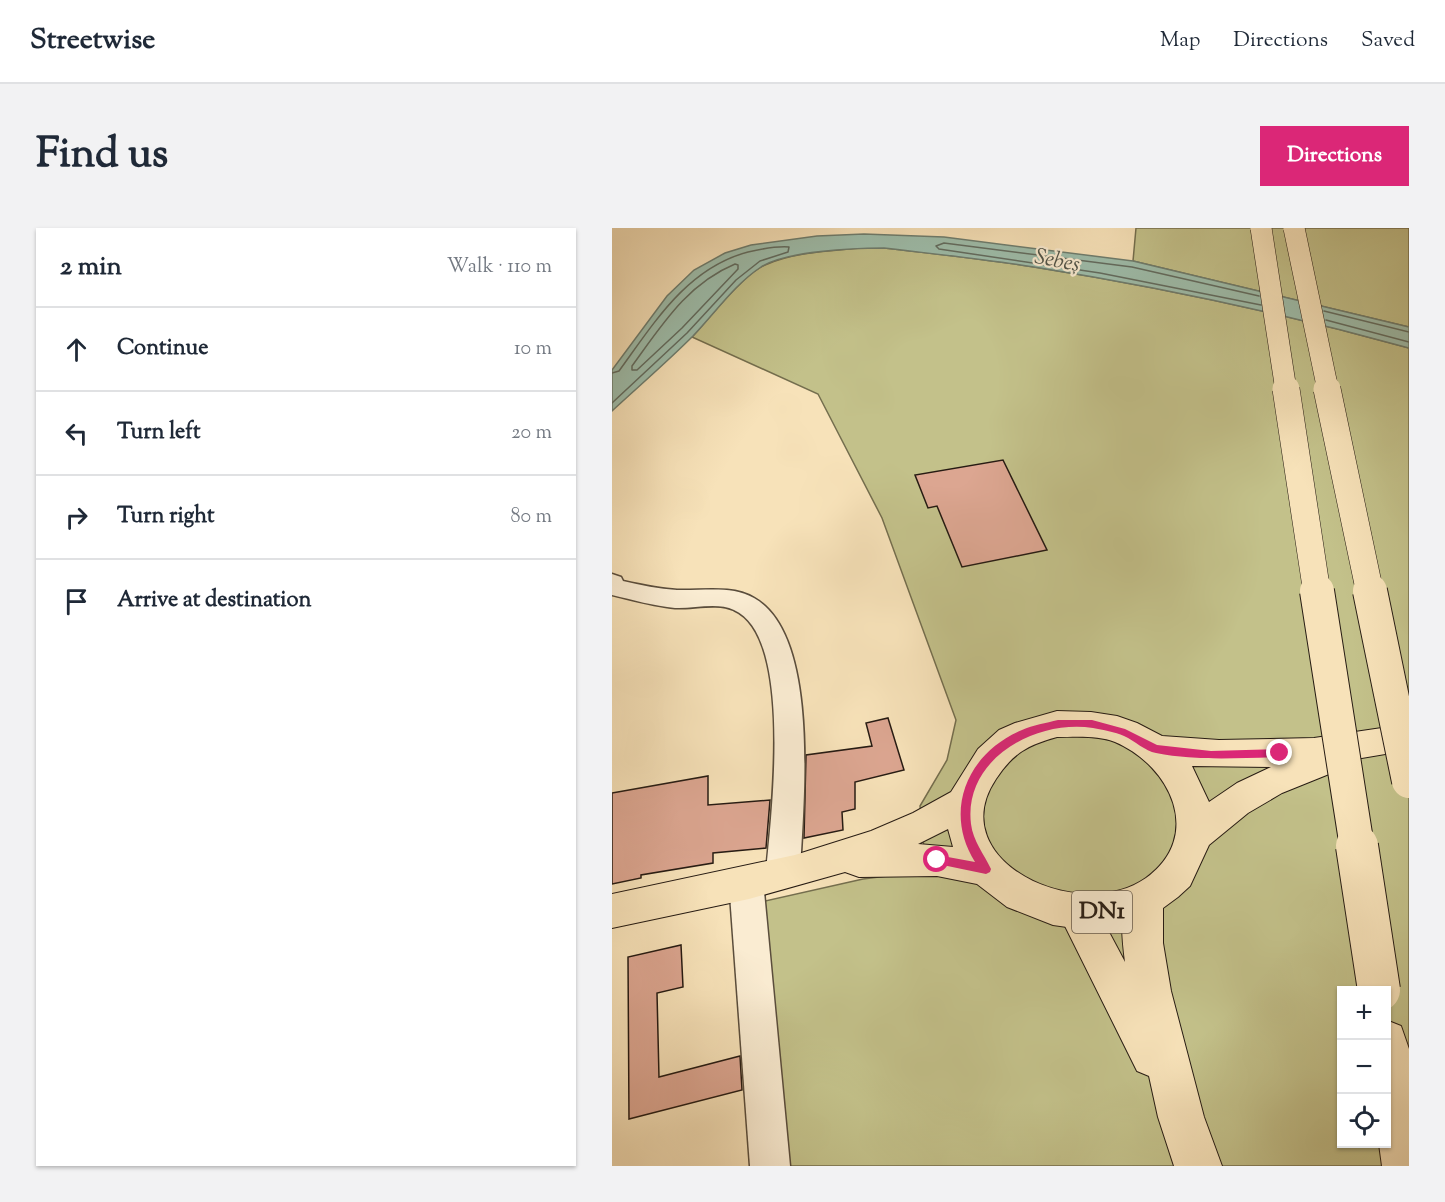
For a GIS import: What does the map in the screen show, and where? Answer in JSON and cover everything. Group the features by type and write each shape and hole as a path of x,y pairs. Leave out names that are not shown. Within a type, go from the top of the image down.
{"main road":[{"path":"1261,228 1378,986"},
{"path":"1294,228 1409,781"},
{"name":"DN1","path":"1058,724 1092,724 1125,732 1155,749 1179,773 1194,803 1195,835 1186,861 1168,883 1143,901 1112,911 1079,914 1043,907 1011,891 986,869 972,847 965,824 966,801 976,772 1002,746 1025,733 1058,724"},
{"name":"DN1","path":"1155,749 1211,755 1249,755 1362,747 1409,737"},
{"name":"DN1","path":"1195,835 1229,807 1251,793 1283,777 1362,747"},
{"path":"612,911 824,863 928,823 966,801"},
{"path":"824,863 896,859 937,860 986,869"},
{"path":"1143,901 1143,943 1150,991 1181,1117 1198,1166"},
{"path":"1079,914 1124,998 1181,1117"},
{"path":"1391,1072 1406,1166"}],"street":[{"path":"612,583 614,587 642,594 675,599 717,599 744,603 763,615 774,636 789,714 790,760 783,872"},
{"path":"746,881 770,1166"}],"shaded area":[{"path":"1136,228 1409,228 1409,327 1133,261"},
{"path":"884,248 1081,275 1176,292 1409,348 1409,1166 788,1166 765,901 863,879 926,871 920,806 947,760 956,720 882,518 818,394 692,337 737,287 756,270 776,261 824,251"}],"water":[{"name":"Sebeș","path":"864,234 944,237 1133,261 1409,327 1409,348 1176,292 1081,275 884,248 839,250 786,257 761,267 734,290 683,346 612,411 612,370 667,296 694,270 725,253 751,245 817,236"}],"building":[{"path":"1003,460 1047,550 962,567 937,506 928,508 915,475"},
{"path":"888,718 904,770 855,782 855,809 842,812 843,830 804,838 806,755 872,746 866,723"},
{"path":"708,776 708,805 770,800 766,848 713,853 713,863 641,875 641,878 612,884 612,793"},
{"path":"681,945 683,987 657,993 659,1077 740,1056 742,1090 629,1119 628,957"}],"route":[{"path":"937,860 986,869 972,847 965,824 966,801 976,772 1002,746 1025,733 1058,724 1092,724 1125,732 1155,749 1211,755 1280,753"}]}
